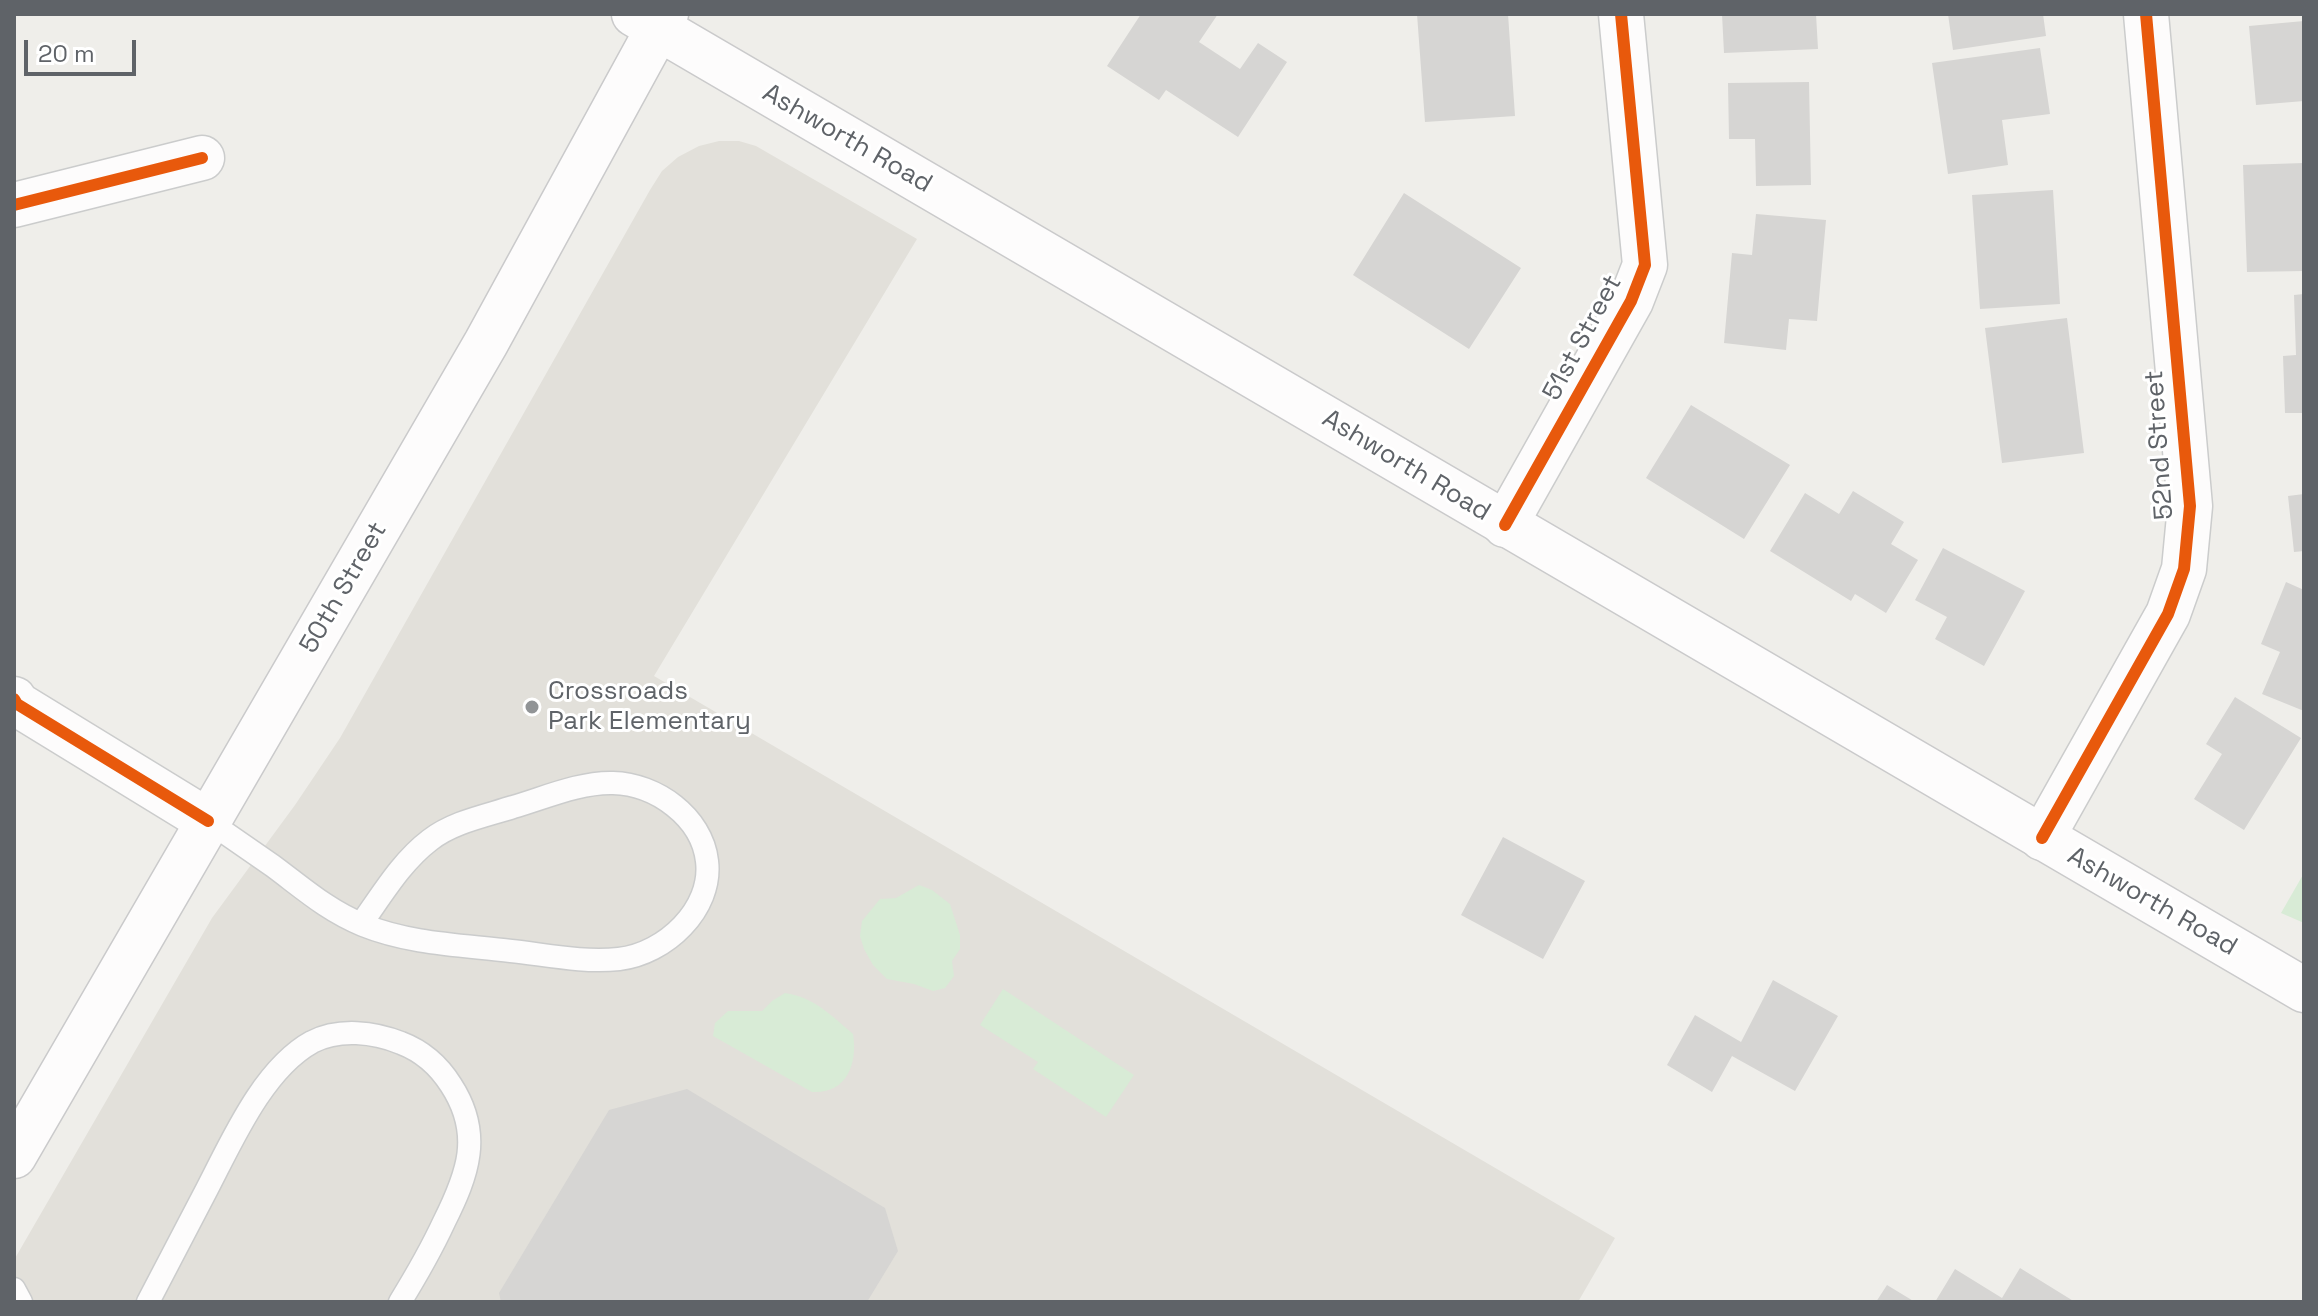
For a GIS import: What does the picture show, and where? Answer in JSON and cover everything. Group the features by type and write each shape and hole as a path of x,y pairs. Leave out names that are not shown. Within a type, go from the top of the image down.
{"main road":[{"name":"51st Street","path":"1505,525 1631,301 1645,265 1621,14"},
{"name":"52nd Street","path":"2042,838 2168,614 2184,569 2190,506 2146,14"},
{"name":"Ashworth Road","path":"653,19 920,182 2304,990"},
{"name":"50th Street","path":"14,1156 486,343 653,19"},
{"path":"14,205 202,158"},
{"path":"14,699 50,725 208,821"}],"lane":[{"path":"208,821 326,907 361,924 393,936 586,960 621,959 647,952 665,942 695,910 706,888 707,861 701,839 690,820 657,795 612,782 581,787 456,825 430,840 399,870 361,924"},
{"path":"148,1298 242,1123 271,1079 290,1058 313,1042 336,1034 360,1032 404,1044 444,1073 466,1114 470,1137 468,1164 461,1188 429,1253 400,1302"},
{"path":"14,1289 21,1302"}],"shaded area":[{"name":"Crossroads Park Elementary","path":"719,141 739,141 756,146 917,239 654,676 1615,1238 1578,1302 14,1302 14,1260 212,918 340,738 650,190 662,171 678,157 699,146"}],"green space":[{"path":"2304,873 2304,923 2281,913"},
{"path":"919,885 932,890 950,904 960,935 960,949 952,961 954,976 945,988 933,991 887,979 873,965 860,936 862,921 880,899 896,898"},
{"path":"1003,989 1134,1075 1106,1117 1033,1069 1038,1062 980,1025"},
{"path":"785,993 814,1003 853,1034 851,1067 841,1083 833,1088 812,1092 713,1036 715,1023 728,1011 762,1011"}],"building":[{"path":"1141,14 1218,14 1199,42 1240,69 1258,43 1287,62 1238,137 1166,90 1159,100 1107,66"},
{"path":"1417,14 1508,14 1515,116 1425,122"},
{"path":"1722,14 1816,14 1818,49 1724,53"},
{"path":"1948,14 2043,14 2046,36 1953,50"},
{"path":"2304,21 2304,101 2256,105 2249,26"},
{"path":"2040,48 2050,114 2002,120 2008,165 1948,174 1932,63"},
{"path":"1809,82 1811,185 1756,186 1755,139 1729,139 1728,83"},
{"path":"2304,163 2304,271 2247,272 2243,165"},
{"path":"2053,190 2060,304 1980,309 1972,195"},
{"path":"1404,193 1521,268 1469,349 1353,275"},
{"path":"1756,214 1826,220 1817,321 1789,319 1786,350 1724,343 1732,253 1752,255"},
{"path":"2304,294 2304,413 2285,413 2283,356 2296,355 2294,295"},
{"path":"2067,318 2084,453 2002,463 1985,328"},
{"path":"1691,405 1790,465 1744,539 1646,478"},
{"path":"1853,491 1904,522 1891,544 1918,560 1886,613 1855,594 1851,601 1770,551 1805,493 1839,514"},
{"path":"2304,494 2304,551 2294,552 2288,496"},
{"path":"1943,548 2025,591 1984,666 1935,639 1947,617 1915,600"},
{"path":"2286,582 2304,590 2304,711 2262,694 2280,652 2261,644"},
{"path":"2235,697 2301,738 2244,830 2194,799 2222,754 2206,744"},
{"path":"1503,837 1585,881 1543,959 1461,915"},
{"path":"1773,980 1838,1016 1795,1091 1732,1056 1712,1092 1667,1065 1695,1015 1741,1042"},
{"path":"687,1089 885,1208 898,1251 867,1302 501,1302 499,1293 609,1110"},
{"path":"2020,1268 2075,1302 1935,1302 1955,1269 2002,1298"},
{"path":"1887,1285 1915,1302 1876,1302"}],"cycle path":[{"path":"1505,525 1631,301 1645,265 1621,14"},
{"path":"2042,838 2168,614 2184,569 2190,506 2146,14"},
{"path":"14,205 202,158"},
{"path":"14,699 17,704 208,821"}],"place":[{"name":"Crossroads Park Elementary","path":"532,707"}]}
